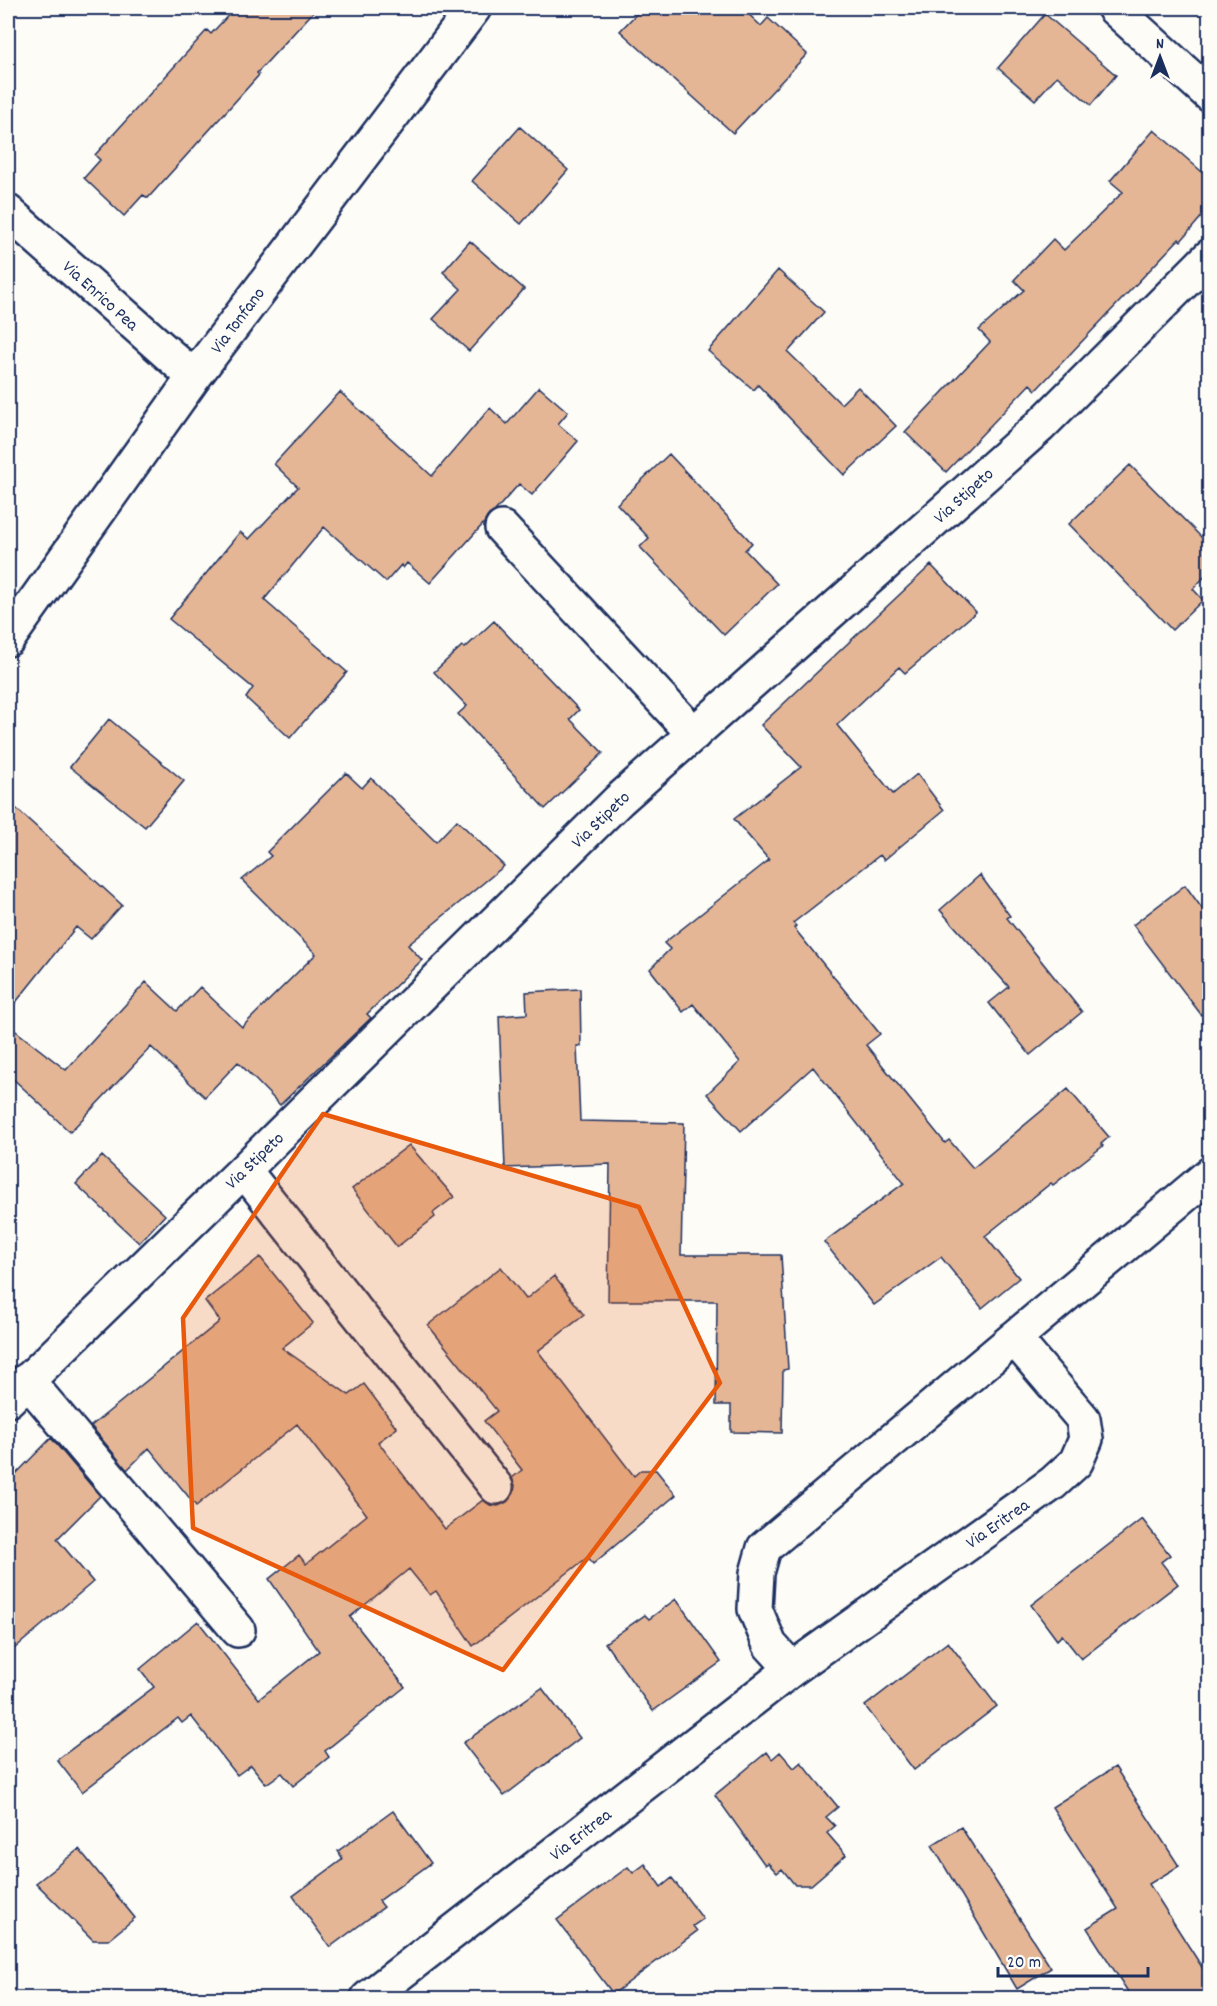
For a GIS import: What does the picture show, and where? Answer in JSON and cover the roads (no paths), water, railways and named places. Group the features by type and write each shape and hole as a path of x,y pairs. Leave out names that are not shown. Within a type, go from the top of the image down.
{"street":[{"name":"Via Tonfano","path":"8,639 194,378 474,8"},
{"path":"1114,8 1209,95"},
{"name":"Via Enrico Pea","path":"8,212 194,378"},
{"name":"Via Stipeto","path":"17,1390 619,800 1039,427 1209,256"},
{"path":"502,528 694,734"},
{"path":"244,1170 496,1487"},
{"path":"792,1669 770,1645 755,1609 757,1573 764,1548 1209,1174"},
{"name":"Via Eritrea","path":"368,1998 792,1669 1053,1483 1076,1462 1086,1439 1083,1419 1014,1338"},
{"path":"17,1390 238,1630"}]}
